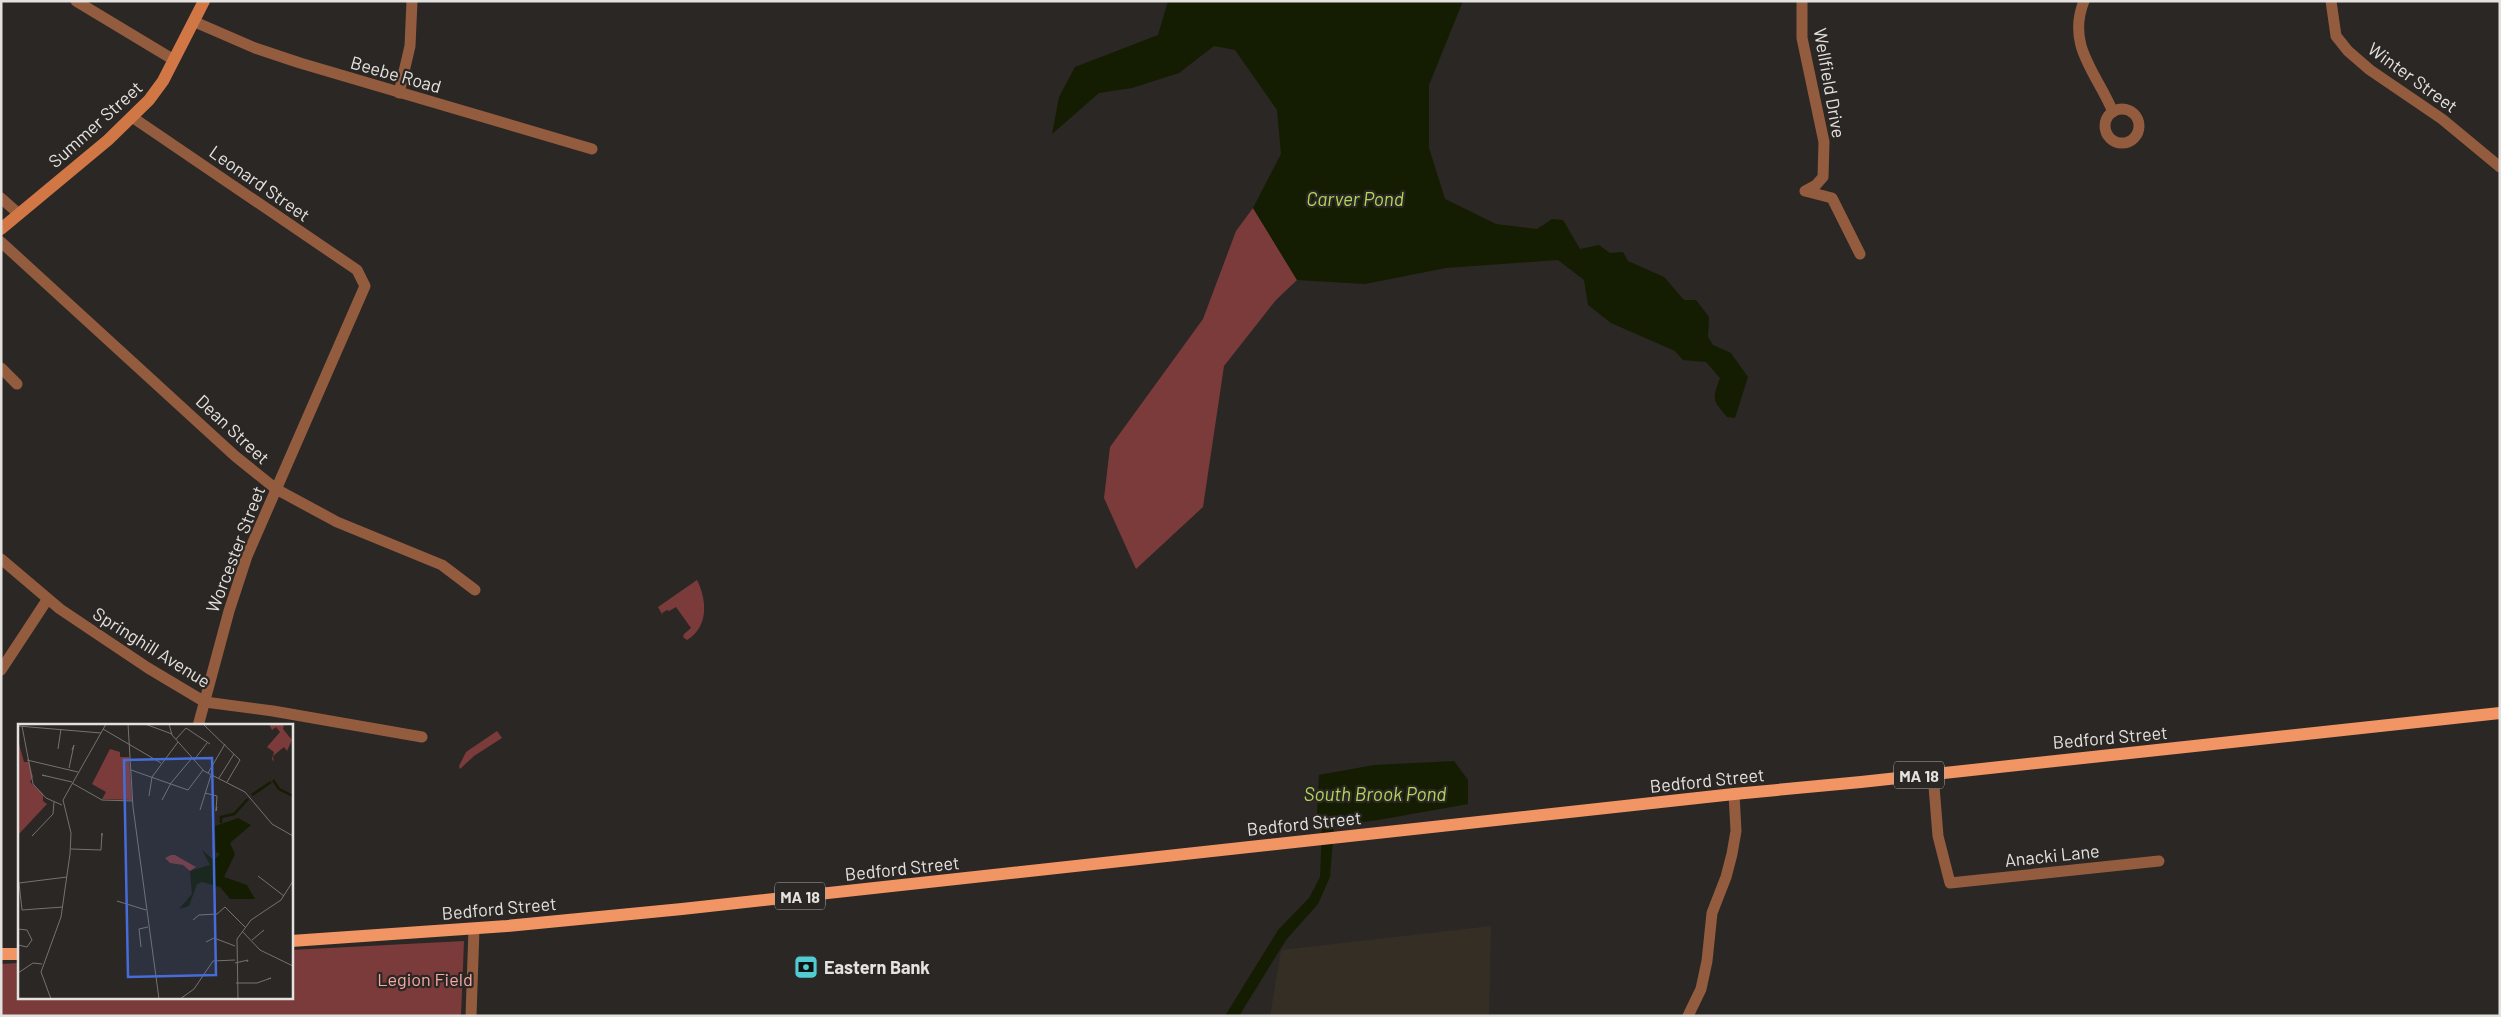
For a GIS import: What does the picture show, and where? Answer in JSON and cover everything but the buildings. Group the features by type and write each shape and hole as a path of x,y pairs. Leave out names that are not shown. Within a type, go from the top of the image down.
{"main road":[{"name":"Summer Street","path":"1,229 132,117 157,91 195,22 204,1"},
{"name":"Bedford Street","path":"292,941 474,929 738,903 1734,794 2500,713"},
{"path":"1,954 18,954"}],"street":[{"path":"76,1 174,60"},
{"path":"399,93 410,46 412,1"},
{"name":"Wellfield Drive","path":"1802,1 1802,38 1824,142 1823,177 1816,185 1805,191 1832,198 1860,254"},
{"path":"2084,1 2078,20 2078,40 2113,112"},
{"name":"Winter Street","path":"2331,1 2336,36 2348,51 2370,70 2442,119 2500,167"},
{"name":"Beebe Road","path":"195,22 277,56 592,149"},
{"name":"Leonard Street","path":"132,117 357,270 363,280"},
{"path":"1,198 20,214"},
{"name":"Dean Street","path":"1,242 242,462 276,489 337,522 442,565 475,590"},
{"name":"Worcester Street","path":"199,724 240,574 364,291 363,280"},
{"path":"1,368 17,384"},
{"name":"Springhill Avenue","path":"1,560 47,600 148,668 205,702 273,711 422,738"},
{"path":"1,670 47,600"},
{"name":"Anacki Lane","path":"1933,774 1938,836 1950,884 2158,861"},
{"path":"1688,1016 1701,989 1705,975 1712,914 1726,877 1734,846 1736,824 1734,794"},
{"path":"471,1016 474,929"}],"shaded area":[{"path":"1491,926 1489,1016 1270,1016 1281,950"}],"green space":[{"path":"1253,208 1297,280 1276,300 1224,366 1203,507 1136,569 1104,498 1110,447 1203,319 1236,231"},
{"path":"697,580 703,596 704,613 699,628 687,640 683,637 684,634 691,628 676,607 662,613 663,616 658,607"},
{"path":"497,731 502,738 474,756 460,769 459,766 466,752"},
{"name":"Legion Field","path":"464,941 461,1016 1,1016 1,964 18,963 18,1000 292,1000 292,950"}],"water":[{"name":"Carver Pond","path":"1168,1 1463,1 1429,85 1429,148 1445,199 1496,224 1537,229 1552,219 1563,220 1580,249 1599,245 1610,253 1623,252 1628,261 1664,277 1684,300 1696,300 1709,317 1708,337 1713,345 1731,353 1748,377 1735,418 1727,417 1716,403 1715,395 1720,378 1706,362 1683,360 1675,351 1611,323 1588,305 1584,280 1558,260 1446,268 1365,284 1297,280 1253,208 1281,154 1277,110 1235,50 1214,46 1179,73 1132,88 1099,93 1052,134 1059,97 1075,67 1158,35"},
{"name":"South Brook Pond","path":"1454,761 1468,780 1468,804 1334,826 1330,877 1318,904 1286,940 1239,1016 1225,1016 1278,930 1309,898 1320,877 1322,827 1317,813 1319,775 1374,765"}],"place":[{"name":"Eastern Bank","path":"806,967"}]}
